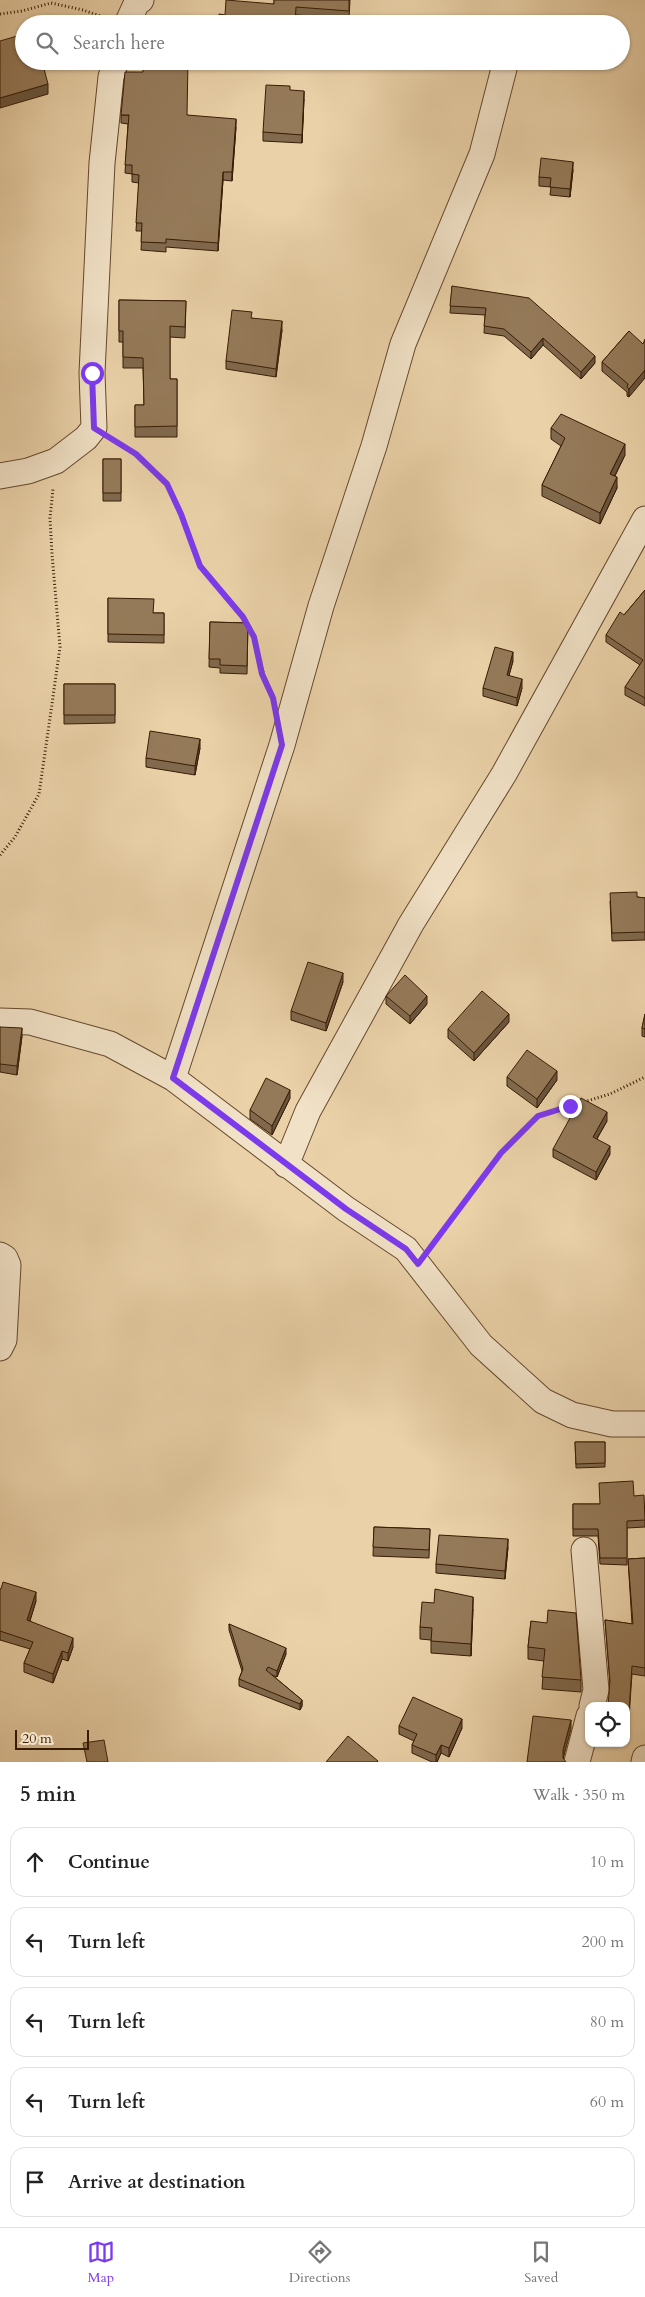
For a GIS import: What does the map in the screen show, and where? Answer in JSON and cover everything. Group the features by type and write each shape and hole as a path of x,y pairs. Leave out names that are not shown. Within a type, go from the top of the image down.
{"street":[{"path":"125,15 141,0"},
{"path":"0,476 28,471 56,461 86,438 94,428 92,373 101,173 113,70"},
{"path":"173,1078 282,745 321,606 374,446 403,344 482,154 504,70"},
{"path":"286,1165 308,1111 406,932 504,774 645,519"},
{"path":"0,1021 30,1022 110,1044 173,1078 286,1165 406,1249 481,1345 543,1401 572,1415 612,1424 645,1424"},
{"path":"0,1255 5,1258 8,1265 4,1340 0,1348"},
{"path":"584,1550 596,1690 593,1702"},
{"path":"577,1762 585,1731"},
{"path":"644,1762 645,1758"}],"path":[{"path":"0,14 22,11 51,3 99,15"},
{"path":"94,428 136,454 167,484 181,514 200,566 243,617 254,637 262,674 273,698"},
{"path":"0,855 15,837 40,794 60,646 50,518 56,461"},
{"path":"418,1264 501,1153 538,1116 610,1094 645,1077"}],"building":[{"path":"226,0 274,4 274,0 349,0 349,11 296,7 296,15 225,15"},
{"path":"15,37 15,70 44,70 48,84 0,98 0,41"},
{"path":"143,70 188,70 187,115 236,119 232,172 223,172 218,243 166,239 166,243 141,242 142,223 136,223 139,175 132,174 132,165 125,165 129,115 121,115 125,72 143,72"},
{"path":"266,85 290,86 290,90 304,91 302,135 263,132"},
{"path":"541,158 573,162 570,189 550,187 551,178 539,177"},
{"path":"452,286 529,298 595,356 581,372 543,338 531,352 504,329 484,326 486,308 450,306"},
{"path":"119,300 186,301 185,327 170,326 170,379 177,379 177,426 135,427 135,405 144,405 143,358 123,357 123,331 119,331"},
{"path":"232,310 252,312 251,318 282,321 276,369 226,361"},
{"path":"629,331 643,344 645,339 645,370 629,389 627,387 628,384 602,362"},
{"path":"561,414 625,444 610,474 617,477 600,513 542,485 565,438 551,428"},
{"path":"103,459 121,459 121,493 103,493"},
{"path":"645,590 645,698 625,687 643,660 606,635 620,612 624,615"},
{"path":"108,598 154,599 153,613 164,613 164,635 108,634"},
{"path":"210,622 248,623 247,666 220,665 220,659 209,659"},
{"path":"495,647 513,652 507,675 522,679 517,698 483,688"},
{"path":"64,684 115,684 115,715 64,715"},
{"path":"150,731 200,739 195,766 146,758"},
{"path":"637,892 637,897 645,898 645,932 612,933 610,893"},
{"path":"308,962 343,973 326,1023 291,1011"},
{"path":"405,975 427,996 410,1016 386,996"},
{"path":"482,991 509,1014 474,1053 448,1029"},
{"path":"645,1014 645,1029 642,1028"},
{"path":"0,1027 22,1028 17,1066 0,1064"},
{"path":"527,1050 557,1071 537,1099 507,1077"},
{"path":"266,1078 290,1090 272,1126 250,1110"},
{"path":"581,1098 607,1112 593,1137 610,1146 596,1172 553,1149"},
{"path":"575,1442 605,1442 605,1463 576,1464"},
{"path":"633,1481 634,1496 644,1495 645,1520 627,1521 627,1558 600,1558 598,1529 573,1529 573,1504 600,1504 599,1483"},
{"path":"374,1527 430,1529 429,1550 373,1547"},
{"path":"439,1535 508,1539 505,1571 436,1564"},
{"path":"645,1558 645,1668 632,1666 630,1702 608,1702 610,1681 605,1620 633,1624 628,1559"},
{"path":"3,1582 36,1592 27,1620 73,1638 68,1653 62,1651 53,1674 24,1663 33,1642 0,1631 0,1589"},
{"path":"435,1589 473,1597 471,1644 431,1641 432,1628 420,1627 422,1602 434,1603"},
{"path":"548,1610 576,1613 581,1680 542,1677 545,1649 528,1647 531,1621 547,1623"},
{"path":"229,1624 286,1648 277,1671 268,1667 266,1670 302,1700 300,1704 239,1679 243,1669"},
{"path":"413,1697 462,1719 449,1748 441,1745 436,1755 412,1745 417,1734 399,1726"},
{"path":"533,1716 571,1720 563,1750 563,1758 566,1762 527,1762"},
{"path":"348,1736 378,1761 326,1762"},
{"path":"104,1740 108,1762 87,1762 83,1743"}],"route":[{"path":"92,373 95,412 94,428 136,454 167,484 181,514 200,566 243,617 254,637 262,674 273,698 282,745 173,1078 286,1165 346,1209 406,1249 418,1264 501,1153 538,1116 570,1106"}]}
